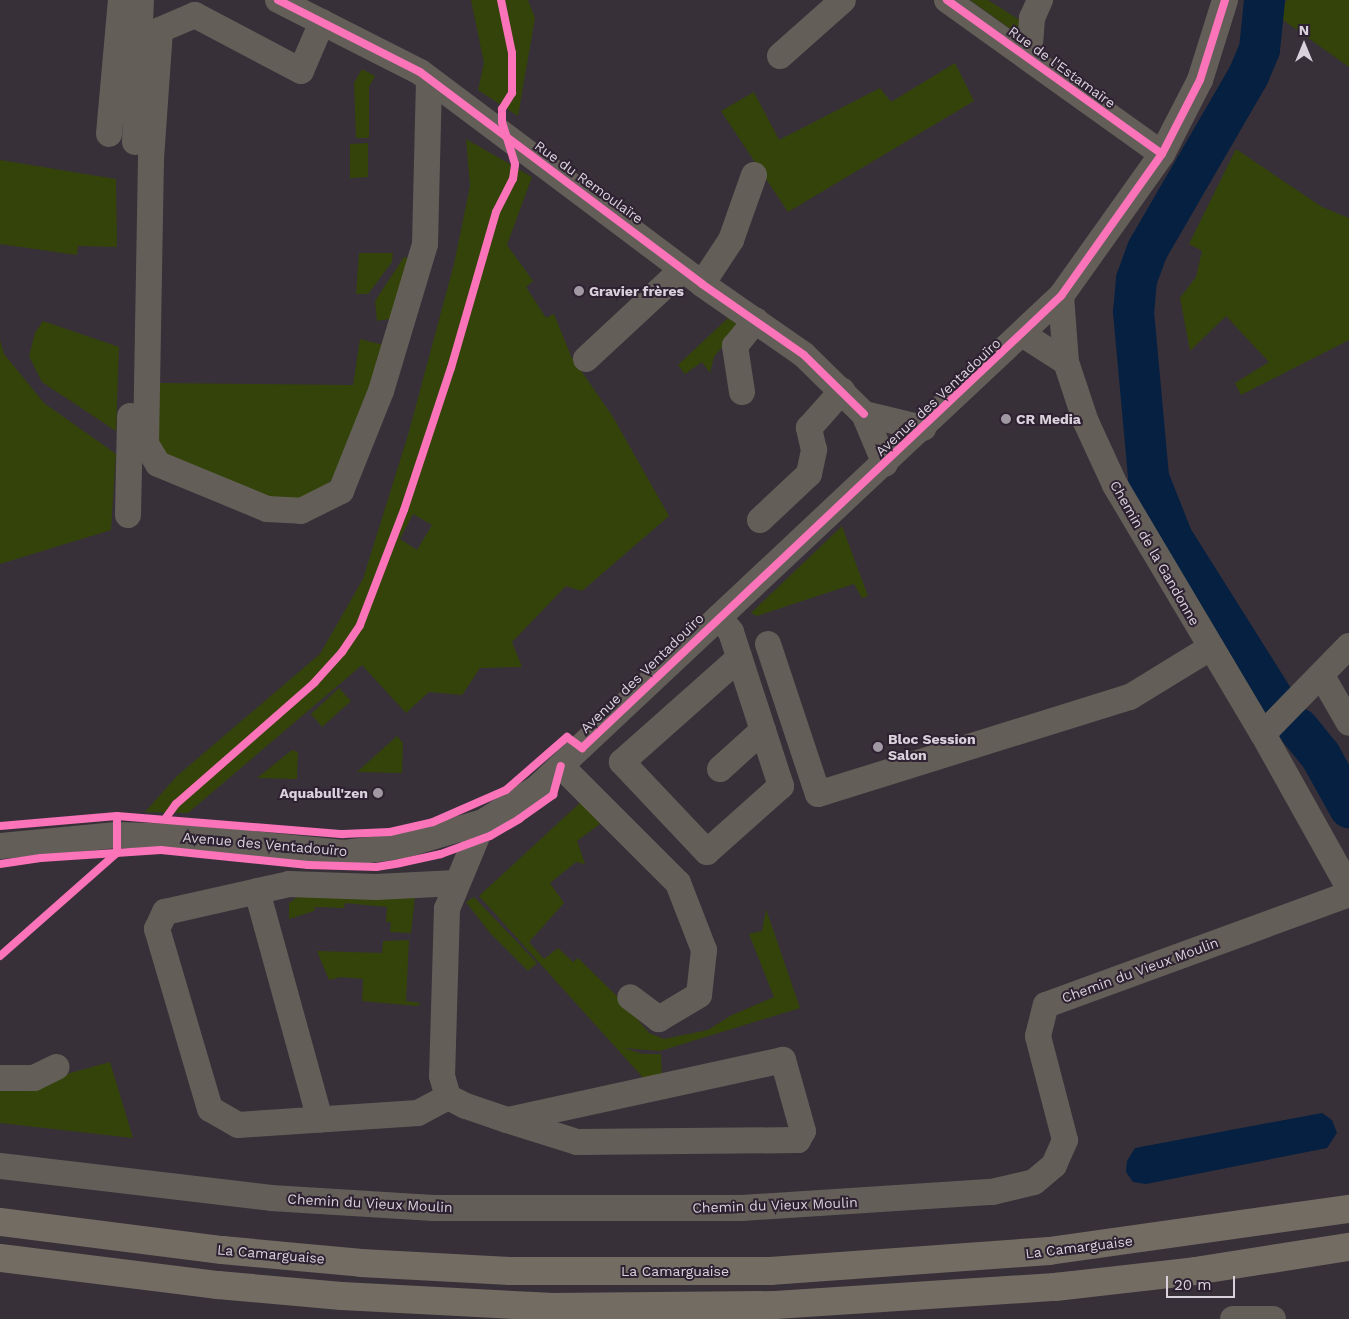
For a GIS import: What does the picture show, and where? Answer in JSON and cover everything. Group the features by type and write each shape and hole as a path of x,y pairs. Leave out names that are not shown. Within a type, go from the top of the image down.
{"highway":[{"name":"La Camarguaise","path":"0,1222 222,1250 371,1264 510,1271 770,1271 1049,1251 1349,1208"},
{"path":"0,1258 218,1285 342,1296 549,1307 765,1306 1055,1287 1195,1271 1349,1247"}],"street":[{"path":"109,134 121,0"},
{"path":"128,515 134,160 141,0"},
{"name":"Rue du Remoulaïre","path":"278,0 393,56 428,79 692,277 756,320 804,356 864,414 885,464"},
{"path":"780,56 843,0"},
{"name":"Rue de l'Estamaïre","path":"947,0 1162,154"},
{"path":"1029,58 1032,18 1040,0"},
{"name":"Avenue des Ventadouïro","path":"0,846 116,835 184,837 344,853 402,846 483,822 536,788 885,464 1062,296 1162,154 1200,80 1225,0"},
{"path":"322,22 301,71 195,15 160,30 151,158 146,444 158,464 267,509 301,511 341,491 380,391 425,244 428,79"},
{"path":"586,359 692,277 730,240 754,175"},
{"name":"Chemin de la Gandonne","path":"1062,296 1066,362 1086,422 1115,485 1210,648 1264,734 1349,888"},
{"path":"742,392 736,346 756,320"},
{"path":"1022,334 1066,362"},
{"path":"760,520 809,474 814,450 809,428 842,391"},
{"path":"864,414 923,428"},
{"path":"719,617 731,632 781,786 707,852 622,762 739,658"},
{"path":"768,644 818,794 1130,697 1210,648"},
{"path":"1264,734 1336,661"},
{"path":"1336,661 1349,690"},
{"path":"1336,661 1349,723"},
{"path":"720,769 763,730"},
{"path":"561,766 678,883 704,950 699,995 659,1019 630,997"},
{"path":"448,1097 442,1076 446,919 456,883 483,822"},
{"path":"456,883 376,887 288,884 165,912 157,930 210,1108 238,1125 418,1113 448,1097 507,1120 577,1142 798,1140 803,1130 784,1060 507,1120"},
{"path":"257,891 320,1119"},
{"name":"Chemin du Vieux Moulin","path":"0,1166 271,1198 434,1208 742,1208 992,1192 1034,1182 1054,1165 1065,1140 1038,1036 1046,1005 1349,894"},
{"path":"0,1078 34,1078 57,1067"},
{"path":"1233,1319 1273,1319"}],"green space":[{"path":"471,0 528,0 535,18 518,116 478,90 484,63"},
{"path":"970,0 988,0 1021,21 1019,35"},
{"path":"1287,0 1349,0 1349,67 1276,15"},
{"path":"955,63 974,101 788,212 721,111 754,92 779,140 880,88 891,102"},
{"path":"362,69 375,76 369,87 369,138 356,138 354,83"},
{"path":"466,139 532,177 507,245 533,281 526,287 546,318 554,314 571,356 613,417 669,516 582,591 566,586 512,642 522,667 480,668 462,695 429,692 406,713 362,665 188,813 145,812 177,776 320,654 363,579 408,435 454,264 470,186","holes":["413,514 432,525 417,550 400,539"]},
{"path":"368,143 368,177 350,178 350,144"},
{"path":"1236,149 1322,207 1349,218 1349,340 1241,395 1235,383 1269,362 1226,316 1190,351 1180,298 1196,277 1202,251 1189,244"},
{"path":"0,160 116,179 117,247 78,246 77,255 0,244"},
{"path":"359,253 393,253 392,262 368,294 356,294"},
{"path":"404,257 415,260 395,318 377,321 375,301"},
{"path":"728,318 739,326 714,357 710,373 702,362 685,374 678,365"},
{"path":"43,321 119,347 116,431 42,382 29,356 35,333"},
{"path":"360,339 387,346 339,472 327,484 303,498 278,500 167,461 156,442 156,383 353,385"},
{"path":"0,340 4,354 44,403 116,454 111,530 0,564"},
{"path":"842,526 868,596 862,598 854,584 757,616 751,613"},
{"path":"339,688 351,701 322,727 311,714"},
{"path":"397,736 403,743 402,773 357,772"},
{"path":"292,750 298,752 297,779 257,778"},
{"path":"581,802 600,824 577,841 585,864 576,862 550,883 564,903 529,942 544,959 558,948 573,962 578,958 624,1003 649,1033 664,1039 708,1030 730,1016 774,997 749,934 762,931 766,909 800,1008 660,1051 624,1048 643,1054 661,1054 662,1080 647,1082 479,896"},
{"path":"300,895 415,897 411,933 390,932 391,922 386,922 387,907 345,903 344,908 315,907 314,911 289,919 289,903"},
{"path":"474,897 537,963 528,971 490,933 466,902"},
{"path":"409,940 406,1001 421,1003 417,1006 362,1001 363,979 341,977 329,980 317,951 382,953 383,941"},
{"path":"110,1062 133,1138 0,1123 0,1089 49,1083 70,1073"}],"water":[{"path":"1322,1113 1332,1120 1337,1133 1327,1148 1146,1184 1133,1182 1126,1172 1127,1161 1135,1148"}],"waterway":[{"path":"1264,0 1259,49 1248,75 1147,249 1136,279 1133,311 1148,477 1172,538 1272,697"},
{"path":"1298,728 1320,755 1349,807"}],"cycle path":[{"path":"278,0 420,72 702,284 804,355 864,414"},
{"path":"165,819 176,804 314,683 342,652 360,625 404,510 451,368 496,212 513,179 515,164 502,122 502,109 512,93 512,53 501,0"},
{"path":"947,0 1162,154"},
{"path":"0,826 117,816 343,834 390,832 433,822 506,790 567,737 582,748 1061,296 1162,154 1200,80 1225,0"},
{"path":"0,864 41,858 161,850 308,865 376,867 400,863 441,854 490,836 519,819 553,795 561,766"},
{"path":"0,956 117,853 117,816"}],"place":[{"name":"Gravier frères","path":"579,291"},
{"name":"CR Media","path":"1006,419"},
{"name":"Bloc Session Salon","path":"878,747"},
{"name":"Aquabull'zen","path":"378,793"}]}
